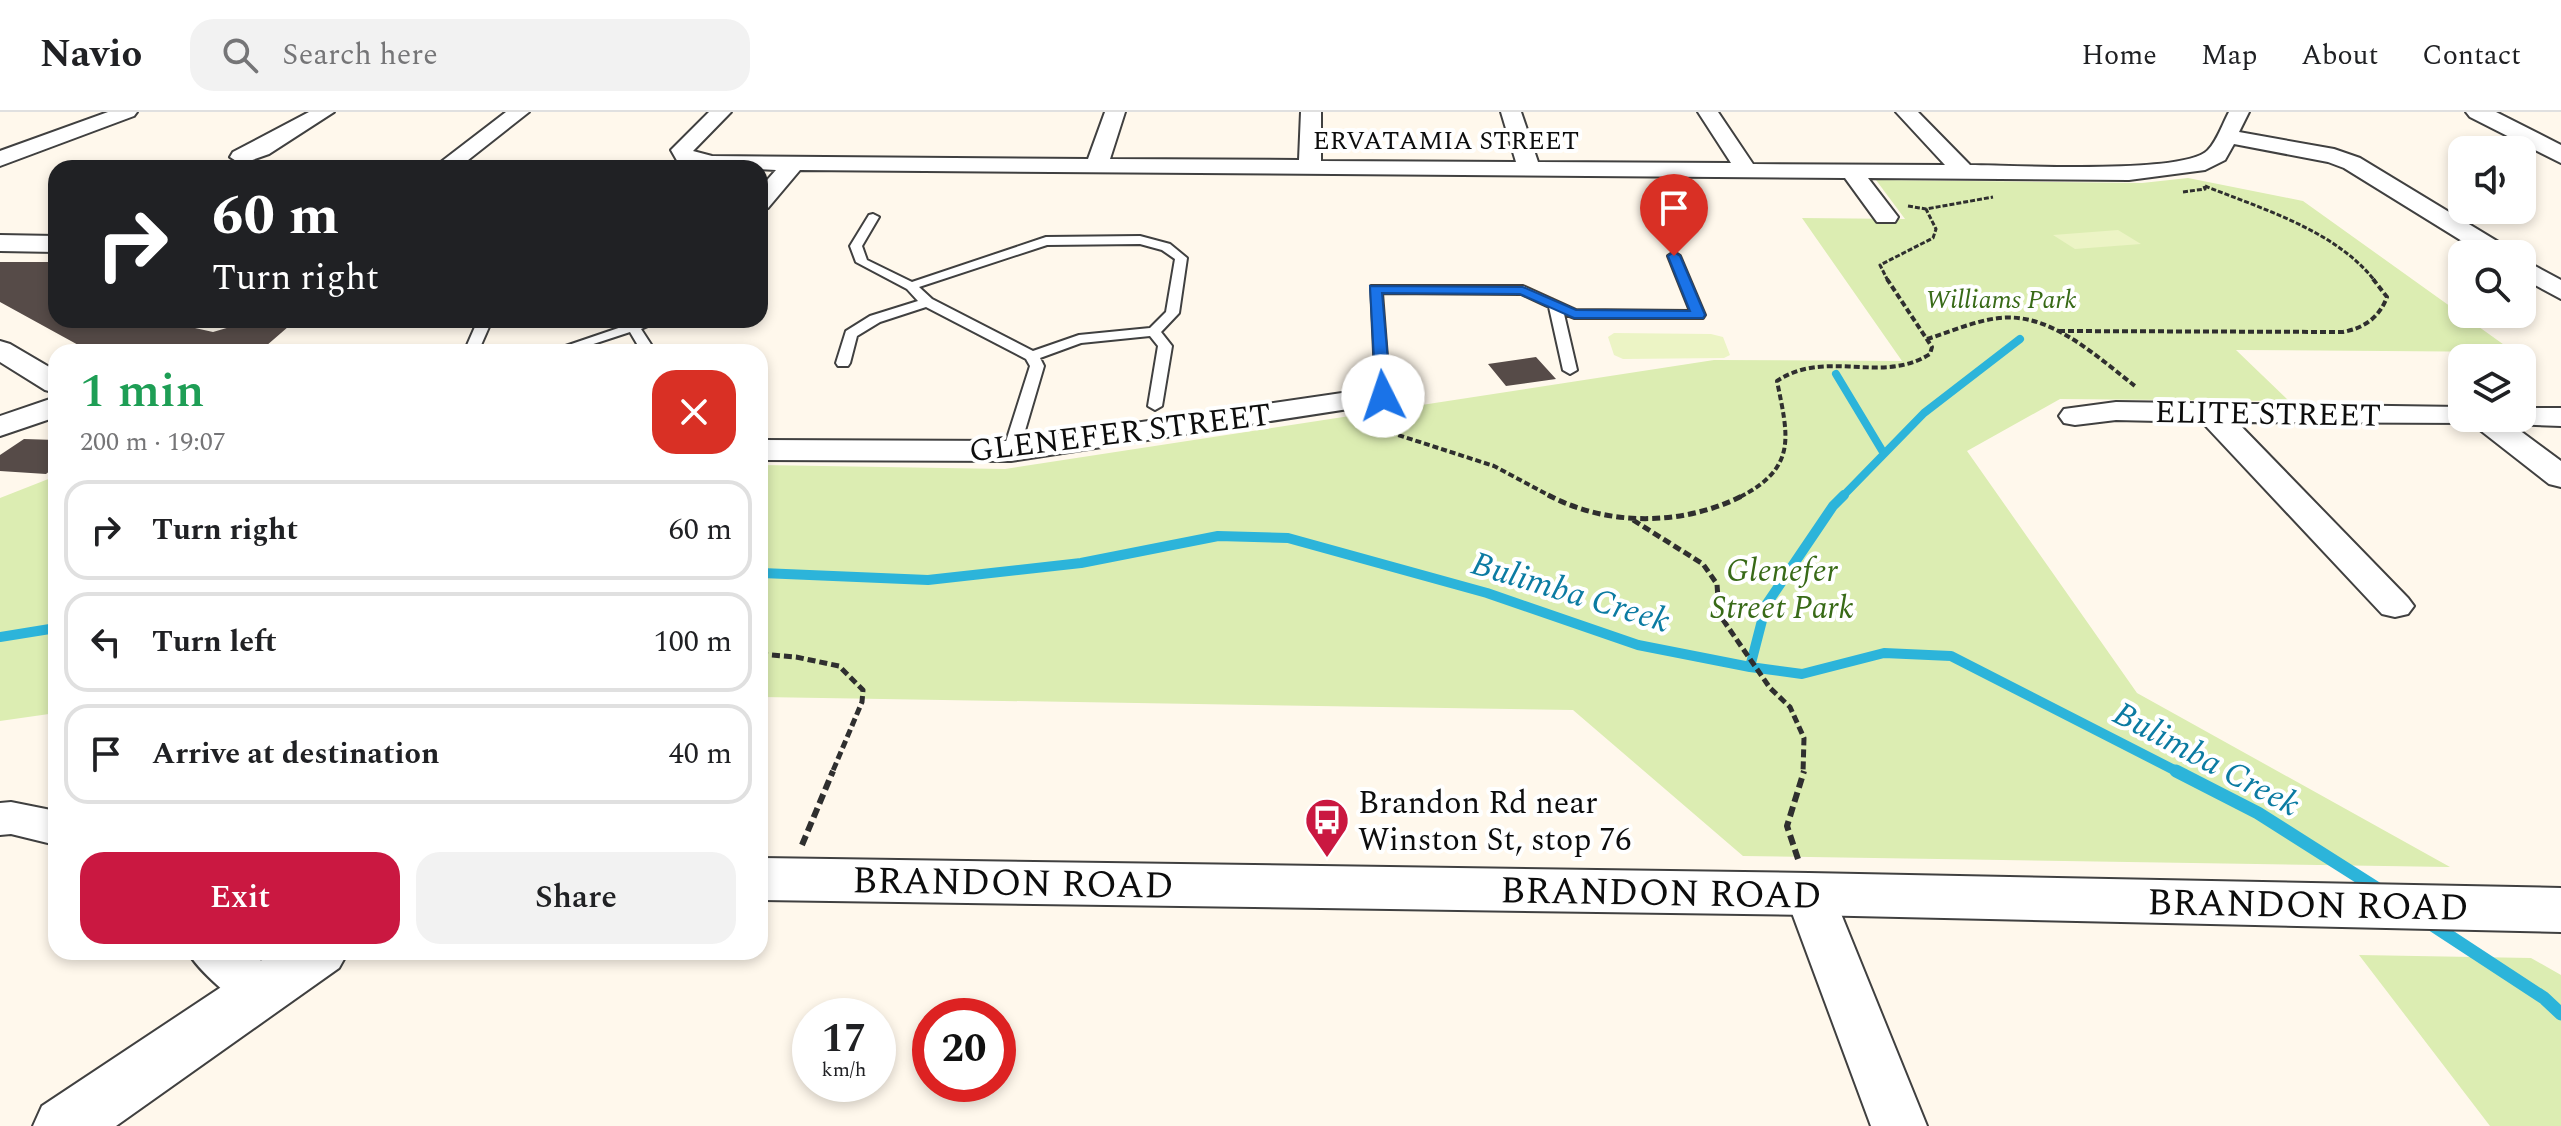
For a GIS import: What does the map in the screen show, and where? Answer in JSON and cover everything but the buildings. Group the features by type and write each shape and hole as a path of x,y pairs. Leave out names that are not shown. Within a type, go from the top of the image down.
{"street":[{"path":"0,159 127,112"},
{"path":"241,157 261,149 324,112"},
{"path":"455,160 519,112"},
{"name":"ERVATAMIA STREET","path":"693,160 687,159 682,150 721,112"},
{"path":"1097,166 1115,112"},
{"path":"1310,167 1311,112"},
{"path":"1511,112 1529,169"},
{"path":"1708,112 1747,171"},
{"path":"1906,112 1964,172"},
{"name":"ERVATAMIA STREET","path":"768,163 1964,172 2173,181 2217,155 2239,112"},
{"path":"2478,112 2561,155"},
{"path":"2227,136 2334,156 2352,163 2478,240"},
{"path":"768,194 794,163"},
{"path":"1852,172 1886,217"},
{"path":"0,243 48,244"},
{"path":"2536,276 2561,291"},
{"path":"0,350 48,379"},
{"name":"GLENEFER STREET","path":"768,450 1011,451 1383,396"},
{"path":"0,427 48,409"},
{"name":"ELITE STREET","path":"2075,416 2116,411 2448,416"},
{"path":"2210,412 2395,606"},
{"path":"2536,417 2561,417"},
{"path":"2502,432 2561,477"},
{"path":"0,819 11,818 48,826"},
{"name":"BRANDON ROAD","path":"774,879 1809,894 2561,910"},
{"path":"1809,894 1899,1126"},
{"path":"223,960 262,991"},
{"path":"65,1126 307,960"}],"lane":[{"path":"873,217 856,246 862,262 911,286 927,302 1032,356 1037,366 1011,451"},
{"path":"911,286 1046,241 1140,240 1166,247 1181,258 1172,313 1154,332 1079,339 1032,356"},
{"path":"1383,396 1375,289 1523,290 1574,314 1698,315 1674,256"},
{"path":"843,363 851,334 875,319 927,302"},
{"path":"1555,305 1570,370"},
{"path":"583,344 635,329 644,344"},
{"path":"1154,332 1165,346 1155,406"}],"path":[{"path":"2173,181 2200,191 2205,189 2204,186"},
{"path":"2059,331 2343,332 2362,329 2384,306 2387,297 2374,277 2292,222 2204,186 2173,181"},
{"path":"1633,520 1698,510 1726,503 1762,488 1782,466 1788,439 1777,381 1787,370 1815,365 1913,364 1930,354 1932,347 1880,265 1933,238 1936,229 1926,209 2000,196"},
{"path":"1927,339 2002,317 2046,325 2059,331 2171,411"},
{"path":"1325,404 1354,423 1397,430 1501,468 1558,500 1586,510 1633,520 1703,564 1717,584 1719,614 1770,688 1790,707 1804,738 1805,768 1787,826 1809,894"},
{"path":"768,655 839,666 863,690 862,702 774,879"}],"green space":[{"name":"Glenefer Street Park","path":"2188,178 2303,201 2448,305 2448,328 2480,328 2503,344 2448,344 2448,352 2236,350 2289,401 2060,399 1967,451 2137,693 2450,867 1743,856 1573,710 768,697 768,465 1005,469 1714,360 1902,361 1802,218 1905,219 1876,180 2142,183"},
{"path":"2118,230 2141,244 2075,249 2053,235"},
{"path":"1614,333 1711,334 1723,337 1730,355 1724,358 1623,359 1614,355 1608,337"},
{"path":"48,479 48,714 0,721 0,498"},
{"path":"2359,955 2531,958 2561,975 2561,1126 2490,1126"}],"waterway":[{"path":"1842,497 1924,413 2020,339"},
{"path":"1836,374 1883,452"},
{"path":"1750,667 1766,605 1842,497"},
{"name":"Bulimba Creek","path":"768,573 928,580 1081,563 1218,536 1288,538 1487,593 1638,645 1750,667"},
{"name":"Bulimba Creek","path":"0,637 48,629"},
{"name":"Bulimba Creek","path":"1750,667 1802,674 1884,653 1951,656 2180,773"},
{"name":"Bulimba Creek","path":"2176,771 2258,813 2381,891"},
{"name":"Bulimba Creek","path":"2431,924 2544,998 2561,1014"}],"place":[{"name":"Brandon Rd near Winston St, stop 76","path":"1327,859"}],"route":[{"path":"1383,396 1375,289 1523,290 1574,314 1698,315 1674,256"}],"park label":[{"name":"Williams Park","path":"2001,299"}]}
